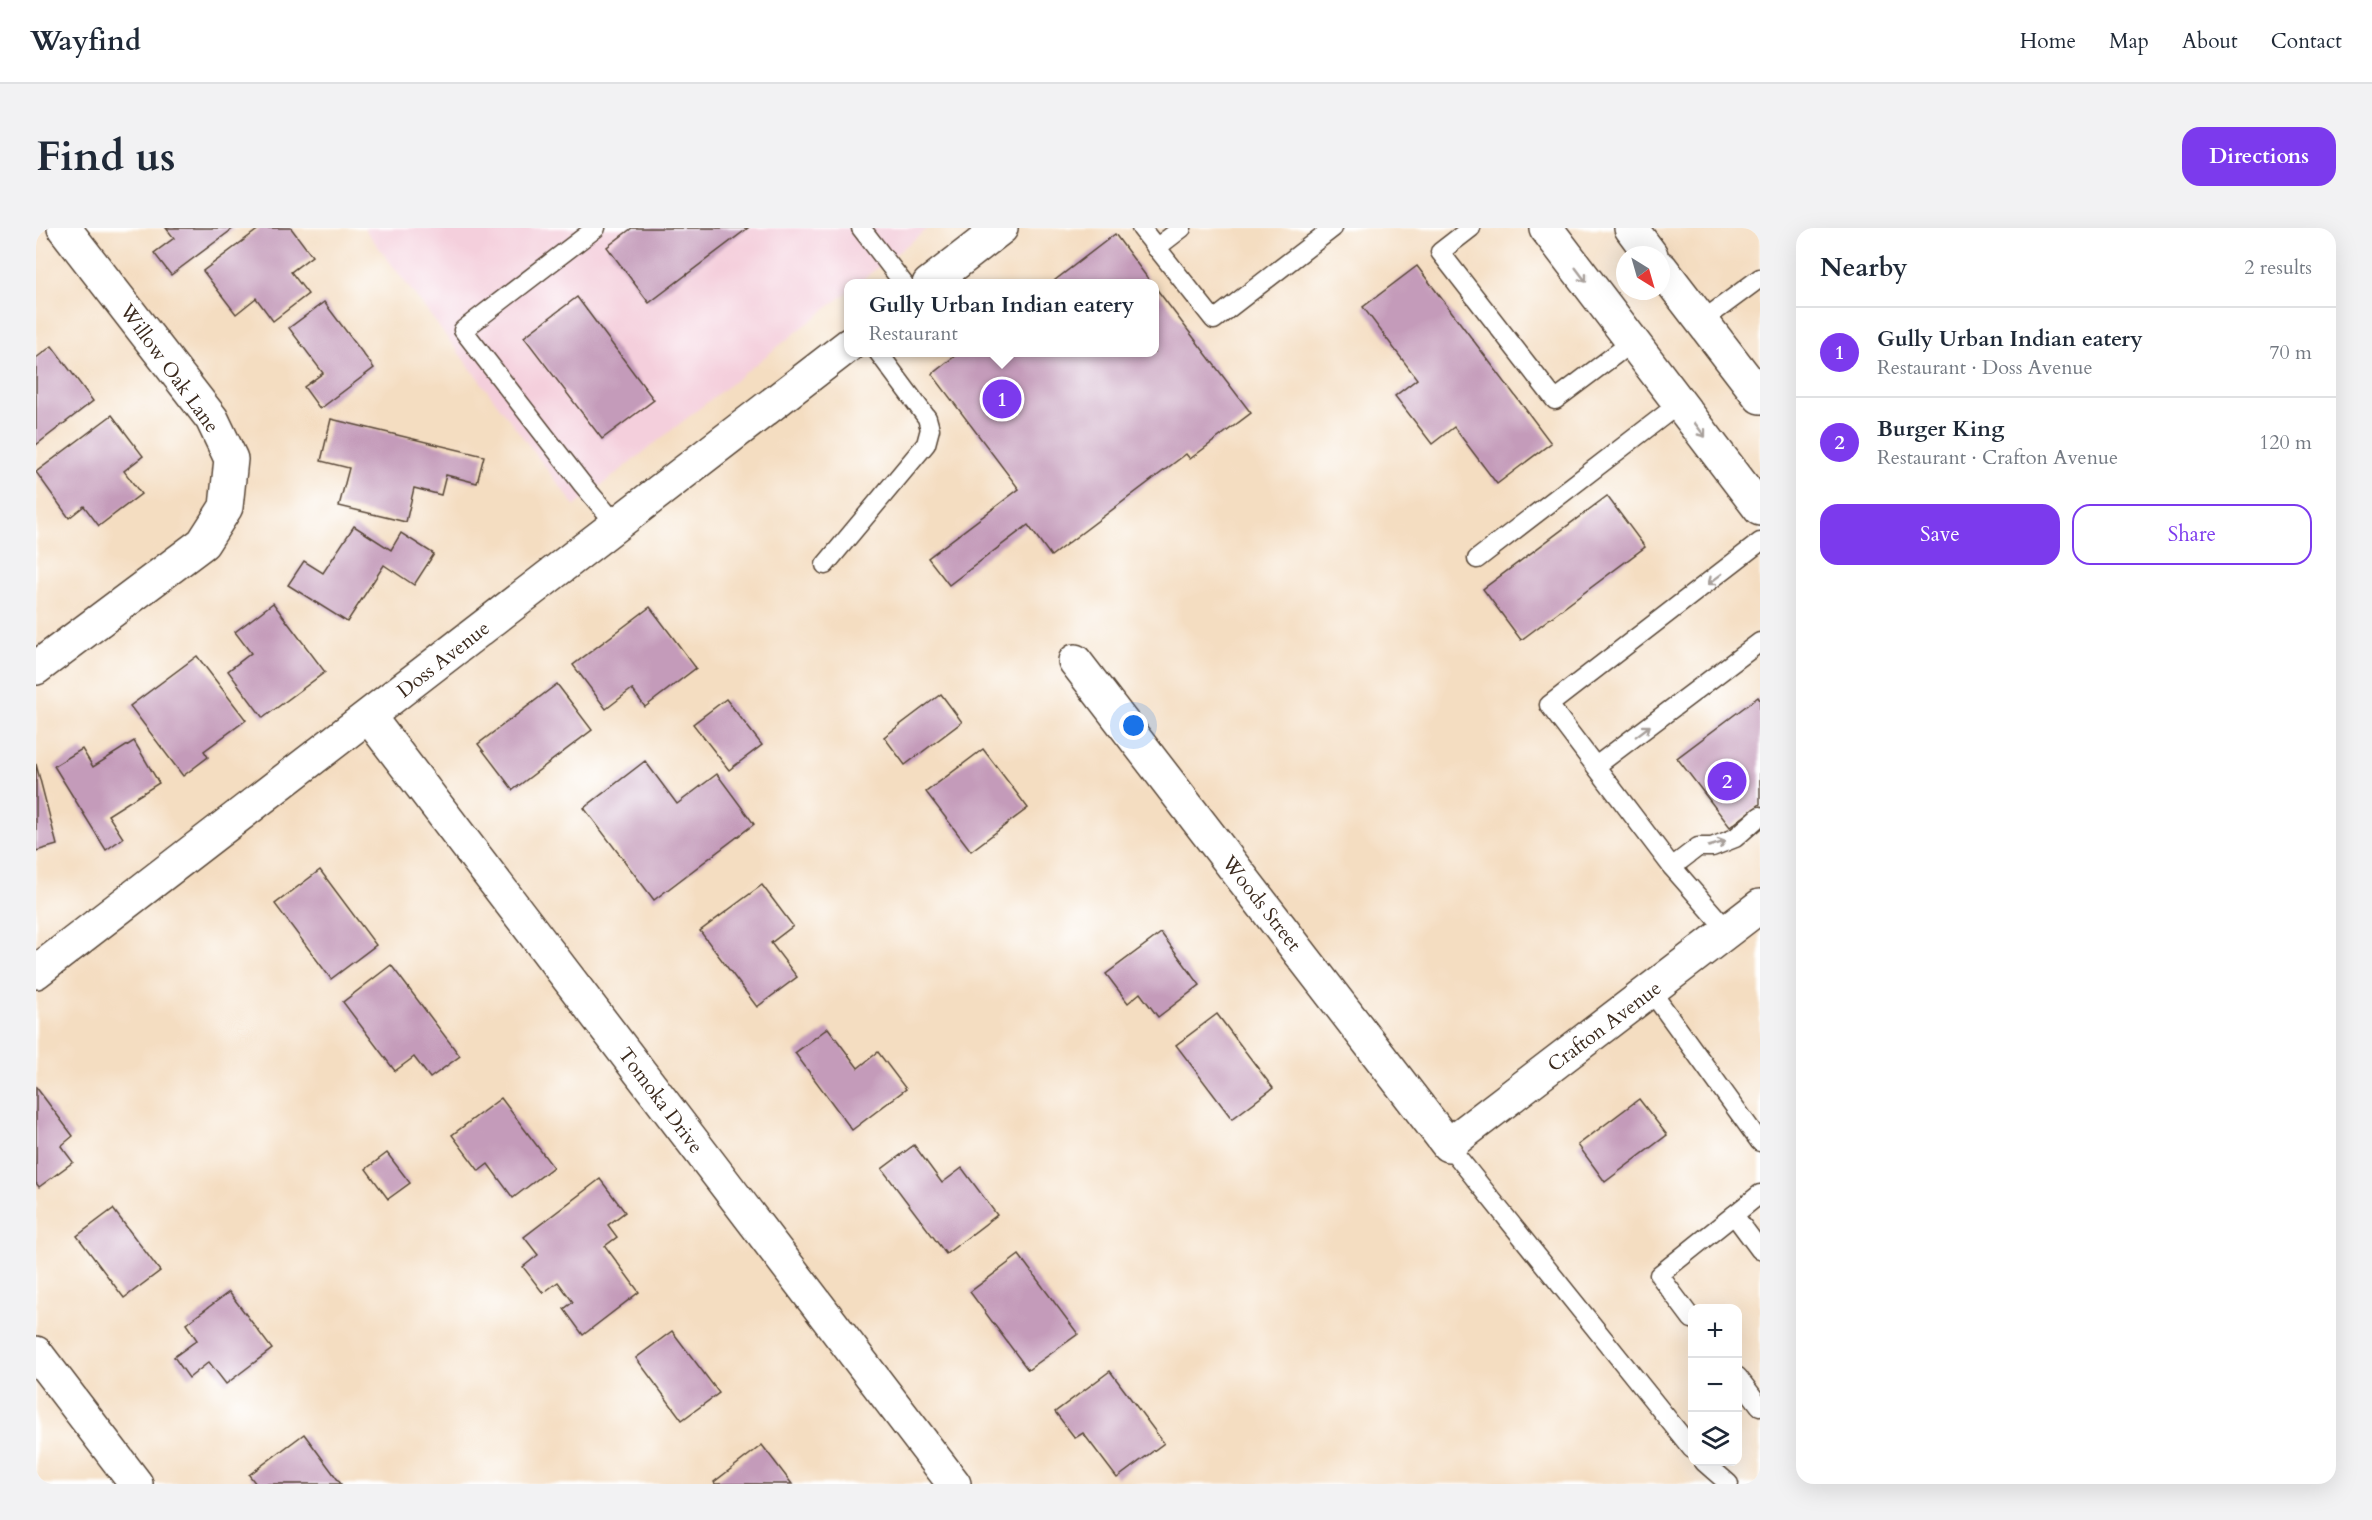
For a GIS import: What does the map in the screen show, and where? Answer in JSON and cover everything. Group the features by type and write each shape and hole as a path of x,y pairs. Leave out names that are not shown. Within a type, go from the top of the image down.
{"street":[{"name":"Willow Oak Lane","path":"36,668 203,543 226,507 231,459 212,419 64,228"},
{"path":"935,279 1001,228"},
{"path":"1546,228 1760,509"},
{"path":"1631,228 1644,246"},
{"path":"1670,280 1760,397"},
{"name":"Doss Avenue","path":"36,972 844,349"},
{"name":"Woods Street","path":"1075,661 1448,1145"},
{"name":"Tomoka Drive","path":"369,717 954,1484"},
{"name":"Crafton Avenue","path":"1448,1145 1760,906"},
{"path":"36,1353 136,1484"}],"lane":[{"path":"596,228 464,330 616,525"},
{"path":"861,228 900,279"},
{"path":"1141,228 1214,320 1333,228"},
{"path":"1156,248 1182,228"},
{"path":"1470,228 1440,252 1555,400 1632,342"},
{"path":"1702,321 1760,278"},
{"path":"825,565 926,444 930,429 927,418 882,357"},
{"path":"1477,560 1680,403"},
{"path":"1728,931 1672,867 1549,705 1760,542"},
{"path":"1596,766 1760,642"},
{"path":"1672,867 1698,847 1712,847 1735,838 1760,816"},
{"path":"1651,991 1760,1142"},
{"path":"1448,1145 1688,1444"},
{"path":"1688,1314 1659,1275 1760,1194"},
{"path":"1734,1215 1760,1250"},
{"path":"1742,1383 1760,1406"},
{"path":"1709,1466 1729,1484"}],"shaded area":[{"path":"364,228 929,228 863,279 844,279 844,295 575,506"}],"building":[{"path":"166,228 234,228 171,275 154,253 174,238"},
{"path":"260,228 291,228 312,256 291,272 308,294 273,321 256,298 236,314 203,271"},
{"path":"632,228 748,228 649,303 607,247"},
{"path":"1115,234 1148,279 1056,279"},
{"path":"1417,266 1551,443 1497,484 1454,427 1432,444 1395,396 1417,379 1363,307"},
{"path":"1159,292 1251,413 1190,459 1186,454 1051,556 1028,525 949,585 928,558 1019,489 932,374 954,357 1159,357"},
{"path":"577,297 654,400 602,439 524,337"},
{"path":"324,302 374,368 320,409 304,387 323,373 289,328"},
{"path":"52,346 93,401 36,445 36,358"},
{"path":"112,415 143,456 124,471 141,494 99,526 84,506 69,518 36,472"},
{"path":"331,419 484,456 477,483 446,475 441,495 414,488 406,522 339,506 349,468 321,461"},
{"path":"1607,496 1645,547 1521,640 1483,589"},
{"path":"354,526 391,550 401,533 434,554 414,585 384,565 347,622 288,585 304,561 323,573"},
{"path":"273,603 325,672 263,718 228,671 251,653 235,632"},
{"path":"650,607 696,668 645,707 632,689 606,709 573,665"},
{"path":"197,656 246,720 204,751 208,757 183,776 130,706"},
{"path":"557,684 592,730 513,790 478,744"},
{"path":"941,694 962,722 905,765 884,737"},
{"path":"1758,697 1760,700 1760,804 1730,827 1677,758"},
{"path":"726,699 762,745 729,770 693,724"},
{"path":"134,741 159,783 108,815 123,838 106,850 54,766 82,749 93,767"},
{"path":"983,749 1028,808 971,851 926,792"},
{"path":"645,761 677,804 717,774 754,824 654,900 584,808"},
{"path":"36,764 57,845 36,851"},
{"path":"320,870 376,945 331,979 275,904"},
{"path":"762,885 793,926 771,943 797,977 757,1007 700,931"},
{"path":"1161,933 1200,985 1158,1017 1140,993 1128,1003 1106,974"},
{"path":"391,965 460,1056 430,1078 414,1057 395,1071 343,1002"},
{"path":"1217,1014 1273,1088 1232,1119 1176,1045"},
{"path":"828,1028 858,1068 878,1052 906,1089 852,1130 795,1053"},
{"path":"36,1087 73,1136 61,1146 73,1162 39,1187 36,1183"},
{"path":"501,1098 553,1167 513,1198 488,1164 479,1171 452,1135"},
{"path":"1639,1099 1667,1135 1605,1182 1578,1145"},
{"path":"914,1145 942,1183 962,1168 997,1215 946,1254 882,1169"},
{"path":"387,1153 410,1183 388,1199 366,1169"},
{"path":"600,1179 625,1212 608,1225 617,1237 605,1246 639,1292 583,1335 564,1309 573,1302 558,1282 543,1293 523,1267 538,1255 524,1237"},
{"path":"113,1209 160,1271 124,1298 77,1236"},
{"path":"1019,1255 1078,1334 1028,1370 970,1292"},
{"path":"229,1292 272,1349 226,1384 209,1362 189,1378 174,1357 197,1340 186,1324"},
{"path":"672,1331 719,1393 682,1420 636,1358"},
{"path":"1110,1371 1164,1443 1117,1478 1083,1433 1075,1438 1055,1412"},
{"path":"304,1434 341,1484 256,1484 249,1475"},
{"path":"762,1445 792,1484 715,1484 714,1482"}],"place":[{"name":"Gully Urban Indian eatery","path":"1002,399"},
{"name":"Burger King","path":"1727,781"}]}
